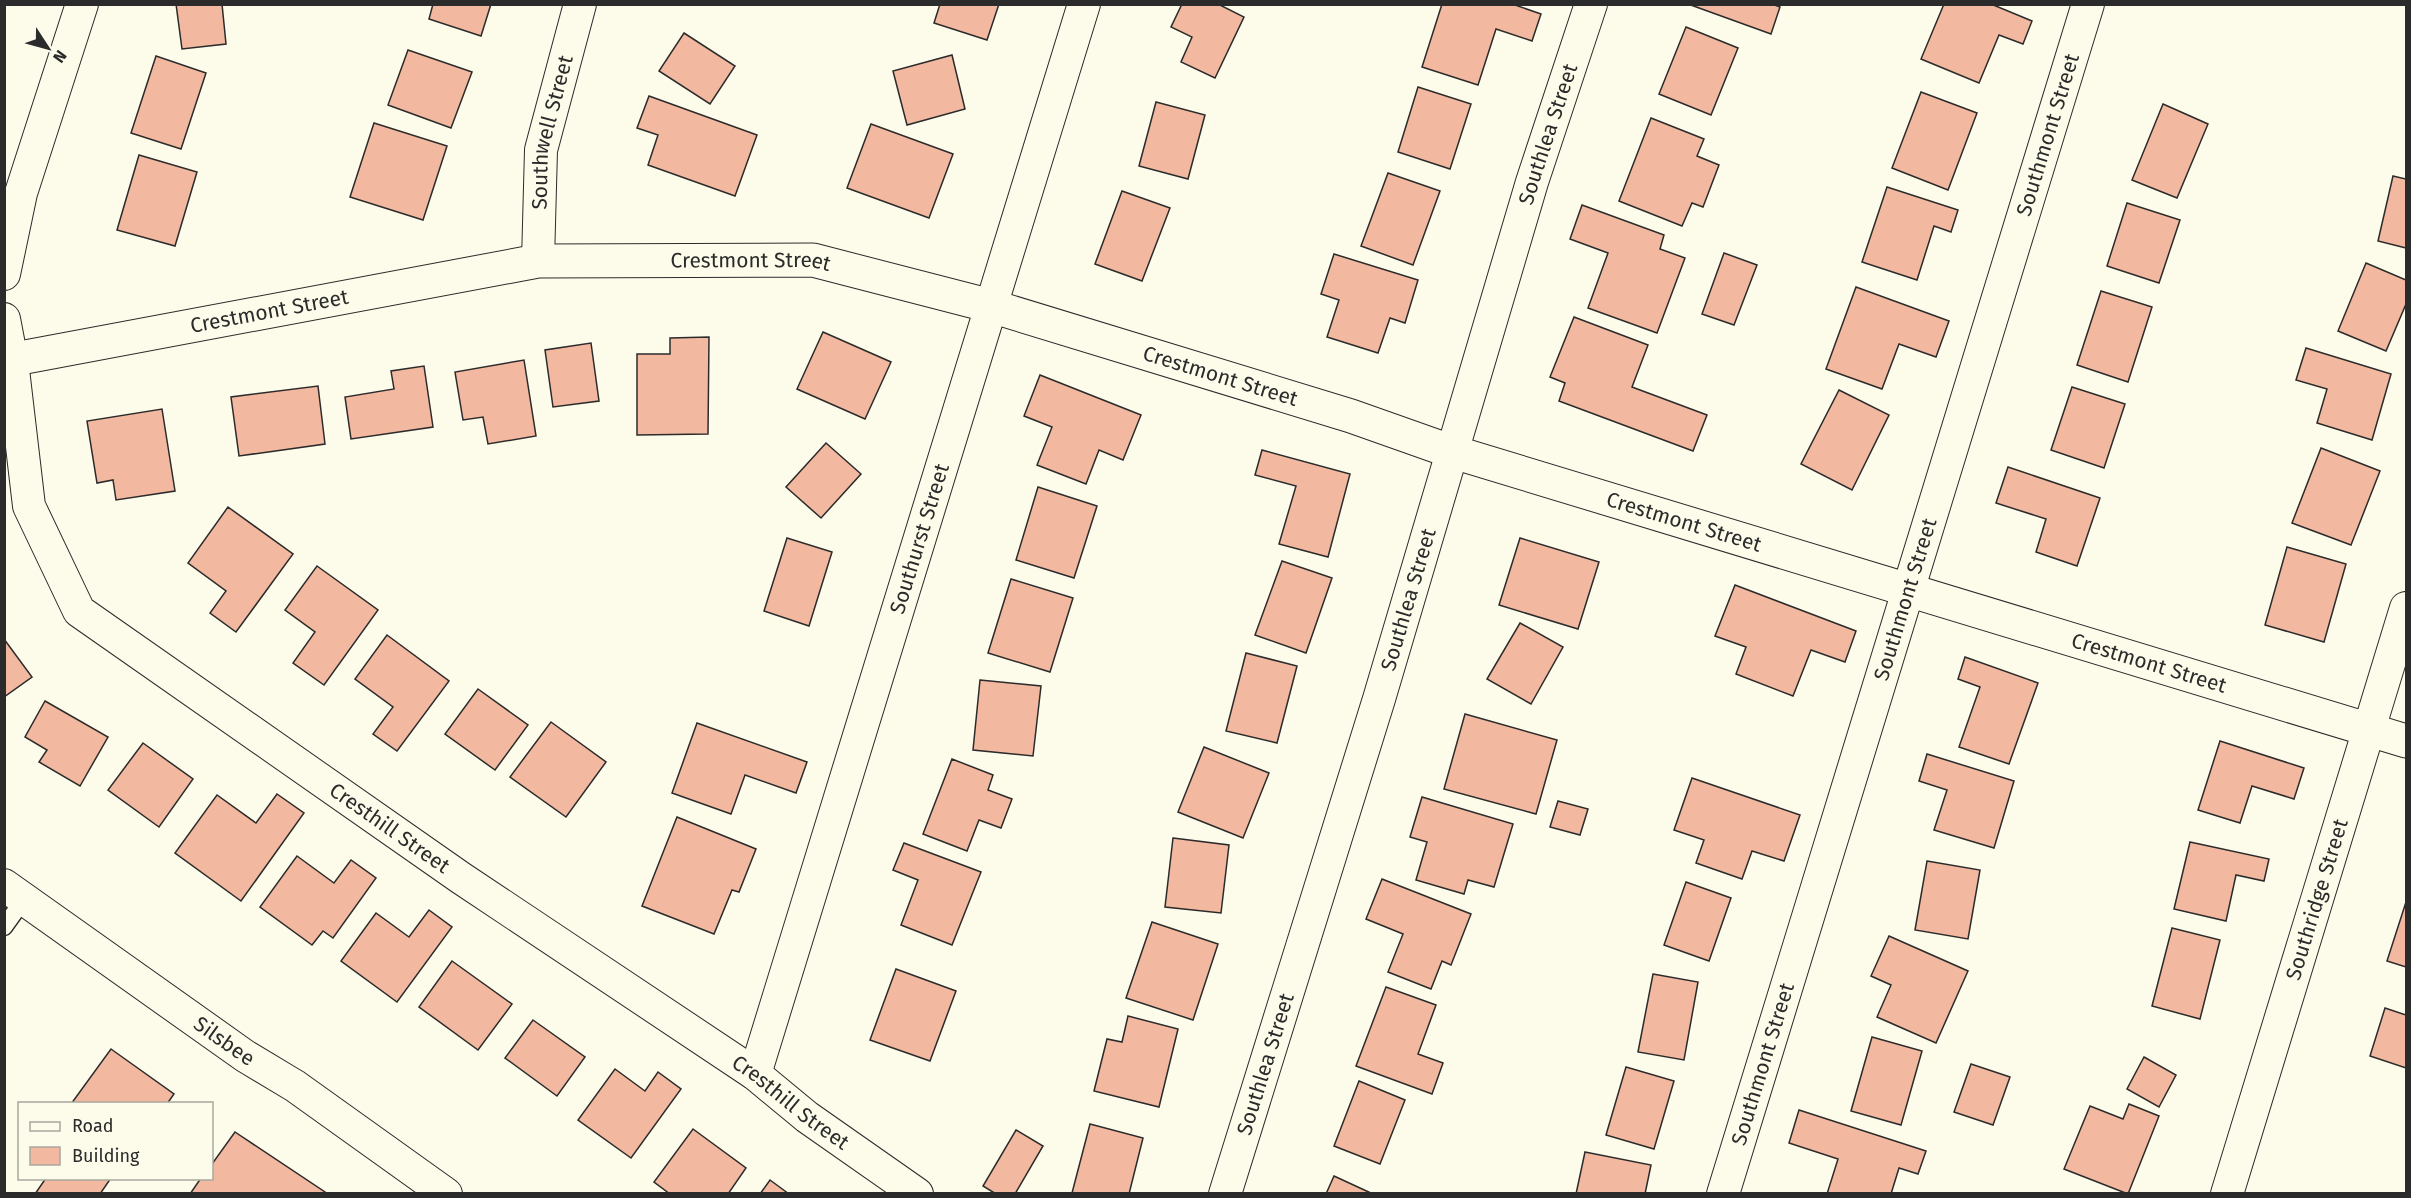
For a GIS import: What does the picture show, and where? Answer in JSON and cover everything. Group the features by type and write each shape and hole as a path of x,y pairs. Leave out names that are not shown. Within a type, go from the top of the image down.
{"street":[{"path":"4,274 21,193 82,4"},
{"name":"Southwell Street","path":"538,261 541,150 580,4"},
{"name":"Southurst Street","path":"755,1074 1084,4"},
{"name":"Southlea Street","path":"1225,1194 1378,699 1532,182 1591,4"},
{"name":"Southmont Street","path":"1723,1194 2088,4"},
{"name":"Crestmont Street","path":"8,361 538,261 813,260 990,306 1351,416 1450,451 2406,741"},
{"name":"Cresthill Street","path":"4,320 29,506 80,611 461,879 755,1074 807,1118 916,1194"},
{"name":"Southridge Street","path":"2227,1194 2406,608"},
{"name":"Silsbee","path":"14,892 245,1056 295,1086 446,1194"}],"lane":[{"path":"4,927 14,892"}],"building":[{"path":"176,4 222,4 226,44 182,49"},
{"path":"433,4 491,4 481,36 429,19"},
{"path":"940,4 999,4 987,40 934,23"},
{"path":"1182,4 1218,4 1244,17 1215,78 1181,62 1192,37 1171,27"},
{"path":"1442,4 1512,4 1541,14 1532,41 1496,29 1478,85 1422,67"},
{"path":"1688,4 1772,4 1780,7 1771,34"},
{"path":"1944,4 1991,4 2032,21 2023,44 1999,35 1979,83 1921,59"},
{"path":"1686,27 1738,48 1711,115 1659,94"},
{"path":"684,33 735,66 710,104 659,71"},
{"path":"408,50 472,72 451,128 388,105"},
{"path":"952,55 965,109 907,125 893,71"},
{"path":"156,56 206,73 181,149 131,133"},
{"path":"1418,87 1471,104 1450,169 1398,152"},
{"path":"1921,92 1977,113 1948,190 1892,168"},
{"path":"649,96 757,135 735,196 648,165 658,135 637,128"},
{"path":"1156,102 1205,115 1188,179 1139,166"},
{"path":"2163,104 2208,124 2177,198 2132,180"},
{"path":"1651,118 1704,139 1697,156 1719,165 1703,207 1692,203 1682,226 1619,201"},
{"path":"374,123 447,146 423,220 350,197"},
{"path":"871,124 953,154 929,218 847,188"},
{"path":"139,155 197,172 175,246 117,230"},
{"path":"1388,173 1440,191 1413,265 1361,246"},
{"path":"2393,176 2406,179 2406,248 2378,241"},
{"path":"1887,187 1958,210 1951,232 1934,226 1917,280 1862,262"},
{"path":"1122,191 1170,208 1142,281 1095,264"},
{"path":"2127,203 2180,220 2159,283 2107,266"},
{"path":"1582,205 1664,235 1660,249 1685,258 1657,333 1588,308 1608,253 1570,239"},
{"path":"1724,253 1757,265 1734,325 1702,314"},
{"path":"1334,254 1418,280 1405,323 1390,318 1378,353 1327,337 1339,300 1321,294"},
{"path":"2366,263 2406,280 2406,304 2386,351 2338,331"},
{"path":"1856,287 1949,321 1936,357 1899,344 1882,389 1826,369"},
{"path":"2101,291 2152,307 2128,382 2077,365"},
{"path":"1574,317 1648,345 1632,387 1707,415 1693,451 1559,401 1565,383 1550,377"},
{"path":"823,332 891,362 865,419 797,389"},
{"path":"709,337 708,434 637,435 637,354 670,354 670,338"},
{"path":"591,343 599,401 553,407 545,350"},
{"path":"2306,348 2391,374 2372,440 2317,423 2327,389 2296,380"},
{"path":"524,360 536,436 488,444 483,417 463,420 455,372"},
{"path":"424,366 433,427 351,439 345,397 394,389 391,371"},
{"path":"1040,375 1141,415 1123,460 1099,450 1086,484 1037,465 1052,427 1024,416"},
{"path":"318,386 325,444 239,456 231,397"},
{"path":"2072,387 2125,404 2104,468 2051,450"},
{"path":"1839,390 1889,415 1852,490 1801,464"},
{"path":"162,409 175,491 116,500 113,480 97,483 87,421"},
{"path":"826,443 861,474 821,518 786,487"},
{"path":"2321,448 2380,471 2351,545 2292,523"},
{"path":"1262,450 1350,474 1328,557 1279,544 1296,486 1255,475"},
{"path":"2008,467 2100,498 2077,566 2036,552 2046,519 1996,503"},
{"path":"1038,487 1097,506 1074,578 1016,560"},
{"path":"228,507 293,554 236,632 210,613 226,591 188,563"},
{"path":"787,538 832,552 809,626 764,611"},
{"path":"1520,538 1599,562 1578,629 1499,605"},
{"path":"2287,547 2346,564 2324,642 2265,625"},
{"path":"1282,561 1332,578 1306,653 1255,635"},
{"path":"317,566 378,610 324,685 293,663 315,632 285,610"},
{"path":"1011,579 1073,598 1050,672 988,653"},
{"path":"1735,585 1856,631 1845,662 1811,650 1793,696 1736,674 1746,647 1715,636"},
{"path":"1520,623 1563,647 1531,704 1487,679"},
{"path":"387,635 449,681 397,751 373,734 393,707 355,679"},
{"path":"4,639 32,677 4,697"},
{"path":"1246,653 1297,666 1277,743 1226,731"},
{"path":"1965,657 2038,683 2009,764 1959,747 1980,687 1958,679"},
{"path":"980,680 1041,686 1033,756 973,750"},
{"path":"478,689 528,725 495,770 445,734"},
{"path":"45,701 108,737 80,786 39,762 47,750 25,737"},
{"path":"1465,714 1557,740 1536,814 1444,789"},
{"path":"551,722 606,762 566,817 510,777"},
{"path":"697,723 807,762 796,793 745,775 731,814 672,793"},
{"path":"2220,741 2304,768 2294,799 2252,786 2240,823 2198,810"},
{"path":"143,743 193,779 159,827 108,790"},
{"path":"1204,747 1269,773 1243,838 1178,812"},
{"path":"1927,754 2014,781 1994,848 1934,830 1947,790 1919,781"},
{"path":"952,759 993,775 988,790 1012,799 1001,828 979,820 967,851 923,834"},
{"path":"1692,778 1800,815 1784,861 1752,851 1742,879 1696,863 1704,840 1674,830"},
{"path":"277,794 304,813 241,901 175,853 217,795 256,823"},
{"path":"1422,797 1513,824 1494,887 1468,880 1464,894 1416,880 1427,842 1410,837"},
{"path":"1558,801 1588,809 1580,835 1550,827"},
{"path":"677,817 756,849 739,892 732,890 714,934 642,906"},
{"path":"1173,838 1229,845 1221,913 1165,907"},
{"path":"2190,842 2269,859 2264,881 2236,875 2226,921 2174,909"},
{"path":"904,843 981,872 952,945 901,925 918,880 893,870"},
{"path":"297,856 334,883 351,860 376,878 333,938 323,931 312,945 260,907"},
{"path":"1927,861 1980,870 1968,939 1915,930"},
{"path":"1382,879 1471,914 1451,965 1442,961 1431,989 1388,972 1403,934 1366,919"},
{"path":"1686,882 1731,898 1709,961 1664,945"},
{"path":"2406,902 2406,967 2387,961"},
{"path":"429,910 452,927 397,1002 341,961 376,913 409,937"},
{"path":"1152,922 1218,944 1193,1020 1126,998"},
{"path":"2172,928 2220,940 2200,1019 2152,1006"},
{"path":"1889,936 1968,971 1936,1043 1877,1017 1891,985 1871,976"},
{"path":"452,961 512,1004 478,1050 419,1007"},
{"path":"896,969 956,991 930,1061 870,1040"},
{"path":"1653,974 1698,982 1684,1060 1638,1052"},
{"path":"1386,987 1436,1005 1418,1054 1443,1063 1432,1094 1356,1066"},
{"path":"2385,1008 2406,1015 2406,1068 2370,1056"},
{"path":"1128,1016 1178,1029 1159,1107 1094,1091 1107,1039 1122,1042"},
{"path":"533,1020 585,1057 557,1096 505,1058"},
{"path":"1872,1037 1922,1051 1901,1125 1851,1111"},
{"path":"111,1049 174,1094 168,1102 72,1102"},
{"path":"2144,1057 2176,1075 2159,1107 2127,1089"},
{"path":"1971,1064 2010,1077 1993,1125 1954,1112"},
{"path":"1626,1067 1674,1081 1654,1149 1606,1135"},
{"path":"615,1069 645,1091 658,1072 681,1089 631,1158 578,1120"},
{"path":"1359,1081 1405,1100 1380,1164 1334,1146"},
{"path":"2129,1104 2159,1116 2128,1194 2064,1169 2090,1106 2123,1119"},
{"path":"1799,1110 1926,1151 1918,1174 1899,1168 1891,1194 1827,1194 1838,1159 1789,1143"},
{"path":"1090,1124 1143,1138 1129,1194 1072,1193"},
{"path":"693,1129 746,1168 728,1194 670,1194 654,1182"},
{"path":"1016,1130 1043,1146 1015,1194 996,1194 983,1186"},
{"path":"235,1132 328,1194 190,1194 200,1180 213,1180 213,1163"},
{"path":"1585,1152 1651,1165 1645,1194 1576,1194"},
{"path":"1334,1176 1373,1194 1326,1194"},
{"path":"45,1180 110,1180 100,1194 35,1194"},
{"path":"770,1180 789,1194 760,1194"}]}
